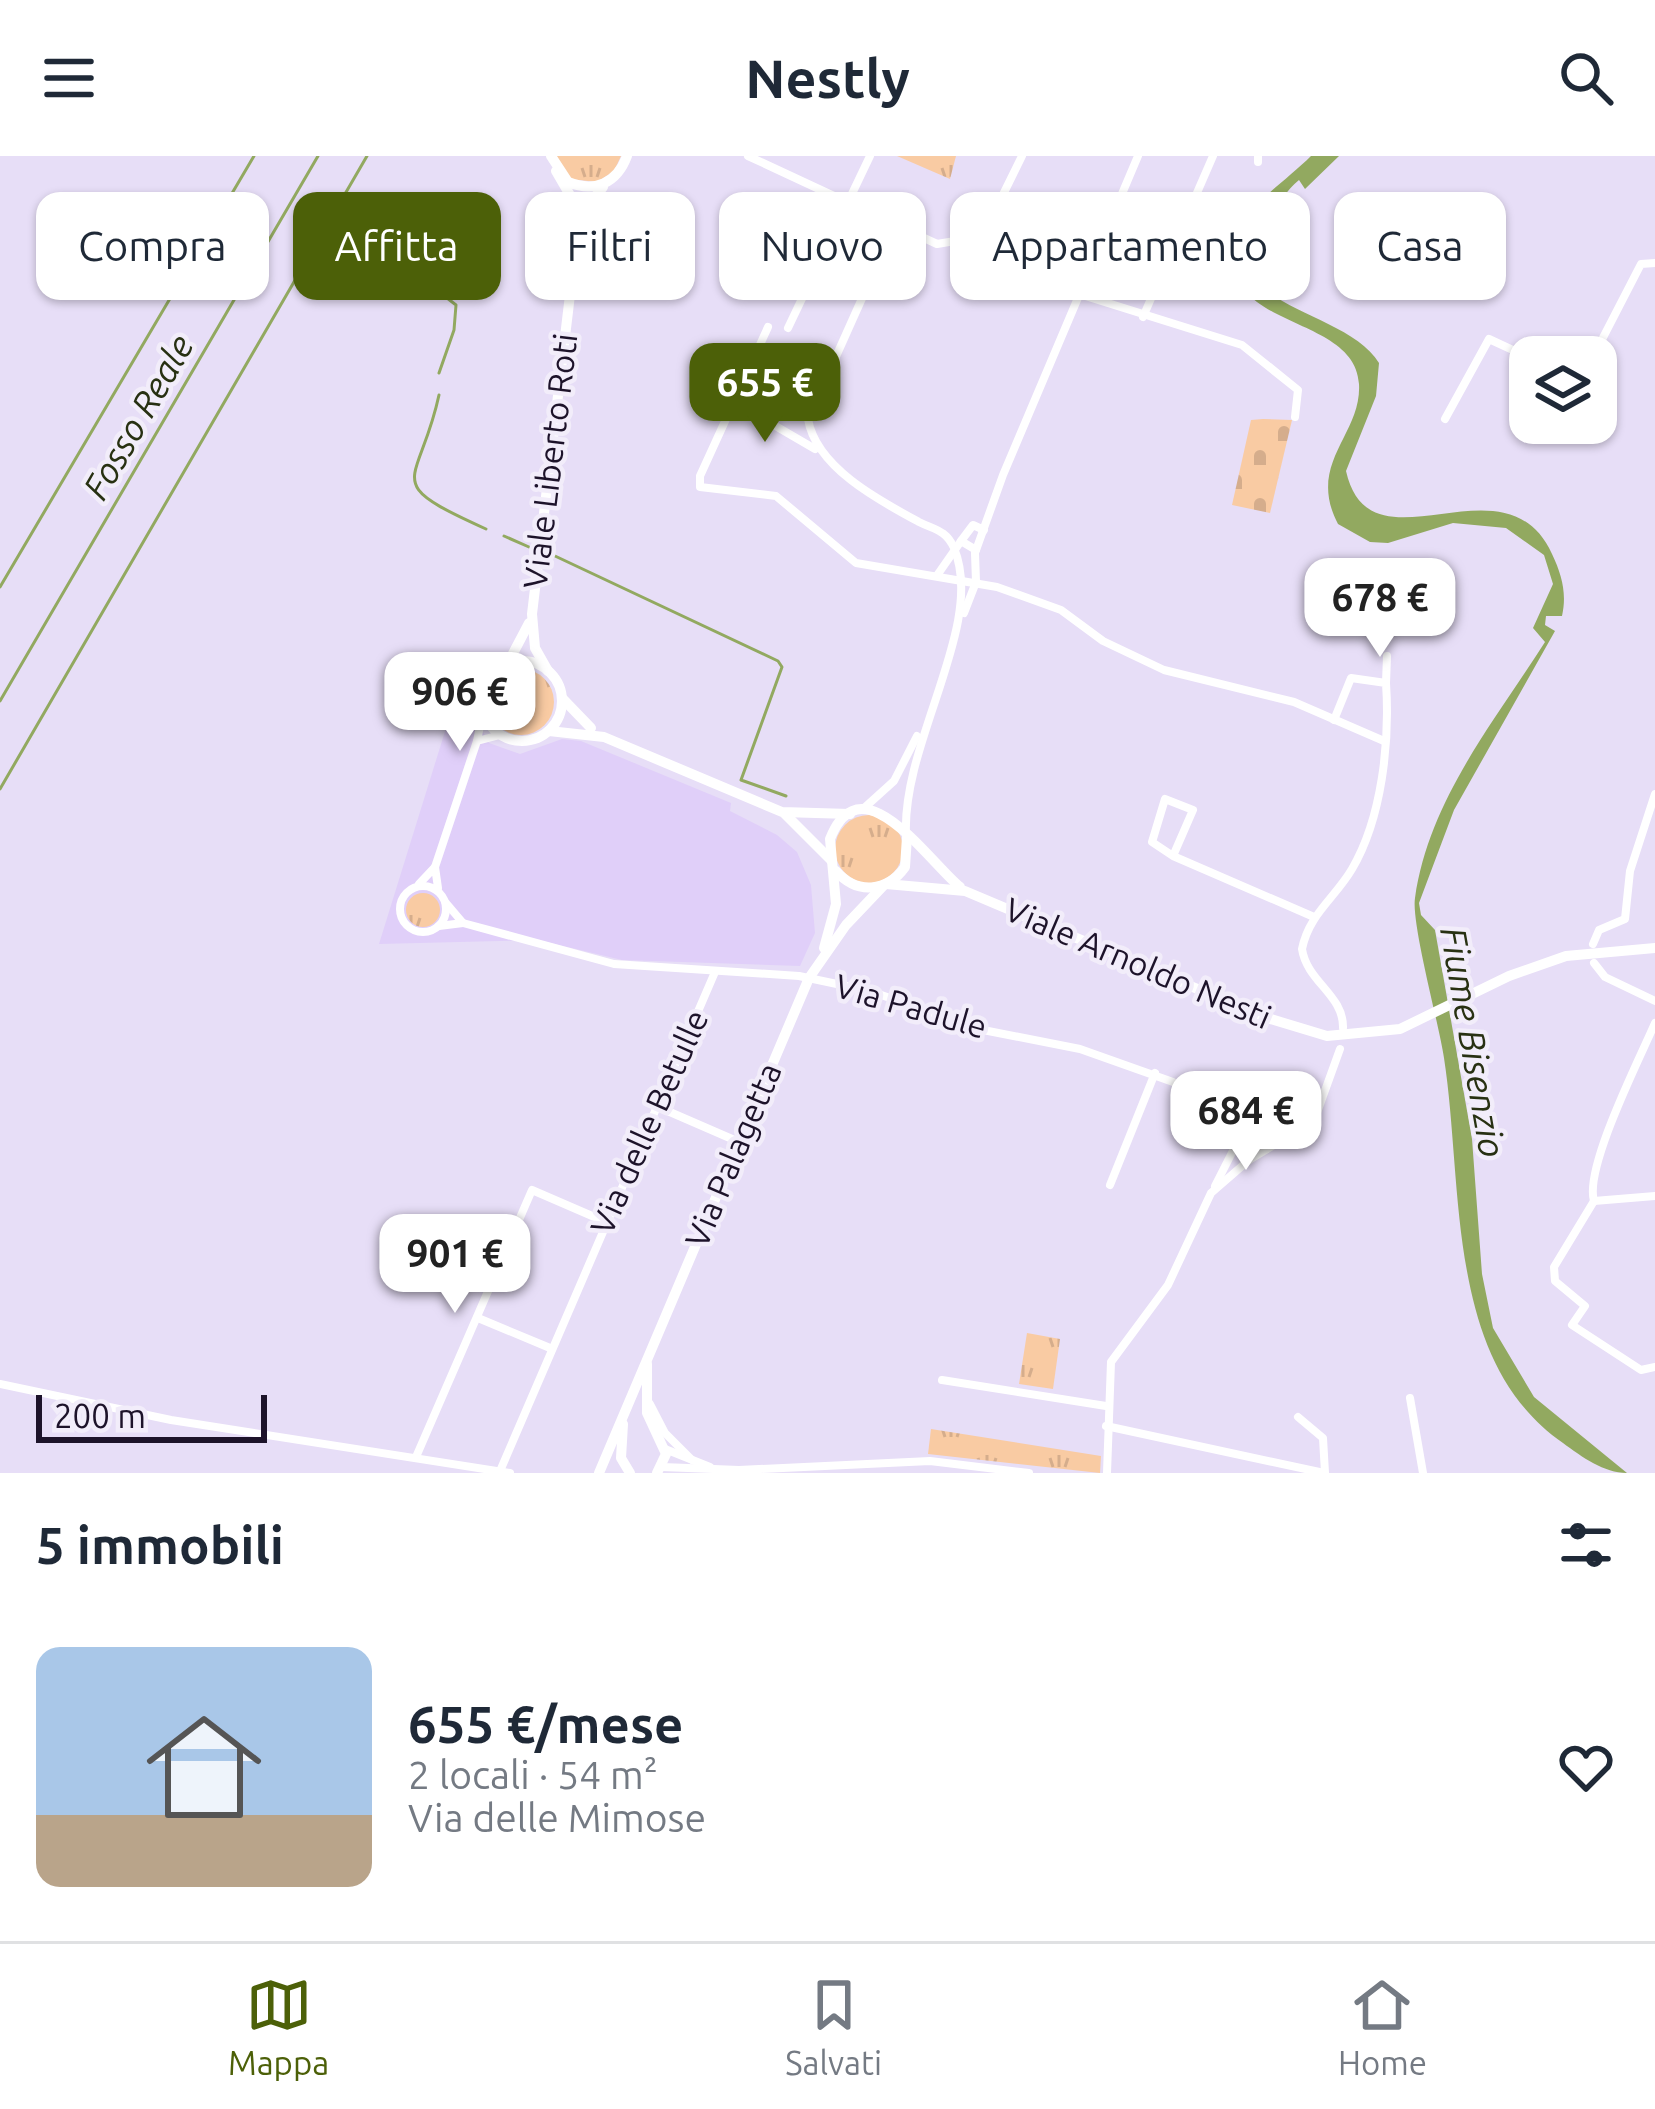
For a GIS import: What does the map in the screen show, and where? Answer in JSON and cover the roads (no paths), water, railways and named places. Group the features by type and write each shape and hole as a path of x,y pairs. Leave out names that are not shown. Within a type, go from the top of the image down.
{"street":[{"name":"Viale Liberto Roti","path":"550,156 568,192"},
{"path":"748,156 822,192"},
{"path":"853,192 870,156"},
{"path":"1006,192 1022,156"},
{"path":"1122,192 1138,156"},
{"path":"1143,317 1213,156"},
{"name":"Viale Liberto Roti","path":"556,171 579,187 601,185 624,164"},
{"name":"Viale Liberto Roti","path":"600,192 624,164"},
{"path":"1604,336 1641,264 1655,263"},
{"name":"Viale Liberto Roti","path":"548,670 535,649 532,614 569,300"},
{"path":"788,328 801,300"},
{"path":"818,451 809,425 811,406 860,300"},
{"path":"976,582 976,550 1076,300"},
{"path":"1095,300 1252,352 1298,389 1295,417"},
{"path":"768,327 700,476 700,488 776,496 850,561 976,582 1060,610 1103,641 1164,670 1294,702 1384,741"},
{"path":"1445,419 1489,339 1509,348"},
{"path":"734,402 818,451 880,498 944,532 956,552"},
{"path":"937,575 974,524 984,530"},
{"path":"962,541 976,550"},
{"name":"Via Palagetta","path":"956,552 963,581 960,619"},
{"name":"Via Palagetta","path":"603,1473 623,1415 808,978 821,957 905,867 906,799 924,724 976,582"},
{"name":"Viale Liberto Roti","path":"508,663 532,614"},
{"path":"1343,1028 1340,1008 1312,979 1302,955 1314,917 1344,882 1370,832 1384,741 1387,656"},
{"path":"417,886 443,898 463,922 418,932 402,920 401,899 435,867 477,741 486,682 508,663 529,661 548,670 570,711 604,736 782,812 855,885 885,885"},
{"path":"1334,720 1351,678 1386,683"},
{"path":"549,730 560,712 561,693"},
{"path":"483,711 500,735"},
{"name":"Via Palagetta","path":"821,957 836,904 832,834 894,781 924,724"},
{"path":"477,741 500,735 525,741 549,730 604,736"},
{"path":"1593,944 1599,930 1625,919 1630,872 1655,794"},
{"path":"1173,856 1193,810 1165,800 1152,842 1173,856 1314,917"},
{"path":"782,812 888,814 906,834"},
{"name":"Viale Arnoldo Nesti","path":"906,834 965,891"},
{"path":"435,867 443,898 438,927"},
{"name":"Viale Arnoldo Nesti","path":"885,885 965,891 1264,1017 1325,1036 1400,1029 1558,958 1655,948"},
{"name":"Via Padule","path":"463,922 614,964 808,978 870,992 961,1024 1019,1033 1155,1073 1267,1149"},
{"path":"1594,963 1605,977 1655,1001"},
{"name":"Via delle Betulle","path":"505,1472 550,1348 715,973"},
{"path":"1655,1023 1607,1142 1592,1191 1594,1201 1555,1267 1555,1281 1585,1306 1572,1325 1642,1370 1655,1367"},
{"path":"1211,1193 1314,1120 1340,1049"},
{"path":"1110,1185 1155,1073"},
{"path":"656,1106 739,1142"},
{"path":"1107,1473 1111,1362 1168,1285 1242,1133"},
{"path":"416,1457 532,1190 606,1222"},
{"path":"1594,1201 1655,1196"},
{"path":"478,1318 550,1348"},
{"name":"Via Palagetta","path":"648,1355 644,1393 654,1436 664,1449"},
{"path":"942,1380 1106,1406"},
{"path":"0,1384 170,1420 505,1472"},
{"path":"644,1393 665,1433 692,1460"},
{"path":"1410,1398 1423,1473"},
{"name":"Via Palagetta","path":"623,1415 623,1449 630,1473"},
{"path":"1106,1426 1324,1473 1323,1438 1298,1417"},
{"path":"623,1449 638,1434 654,1436"},
{"name":"Via Palagetta","path":"603,1473 623,1449"},
{"path":"711,1468 664,1449 659,1470 930,1461 1021,1472"}],"waterway":[{"path":"0,587 254,156"},
{"name":"Fosso Reale","path":"0,701 318,156"},
{"path":"0,789 367,156"},
{"path":"439,373 454,330 456,305 450,300"},
{"path":"439,395 417,465 418,490 486,529"},
{"path":"504,536 529,547"},
{"path":"555,556 778,661 782,667 741,780 786,796"}],"water label":[{"name":"Fiume Bisenzio","path":"1473,1042"}]}
